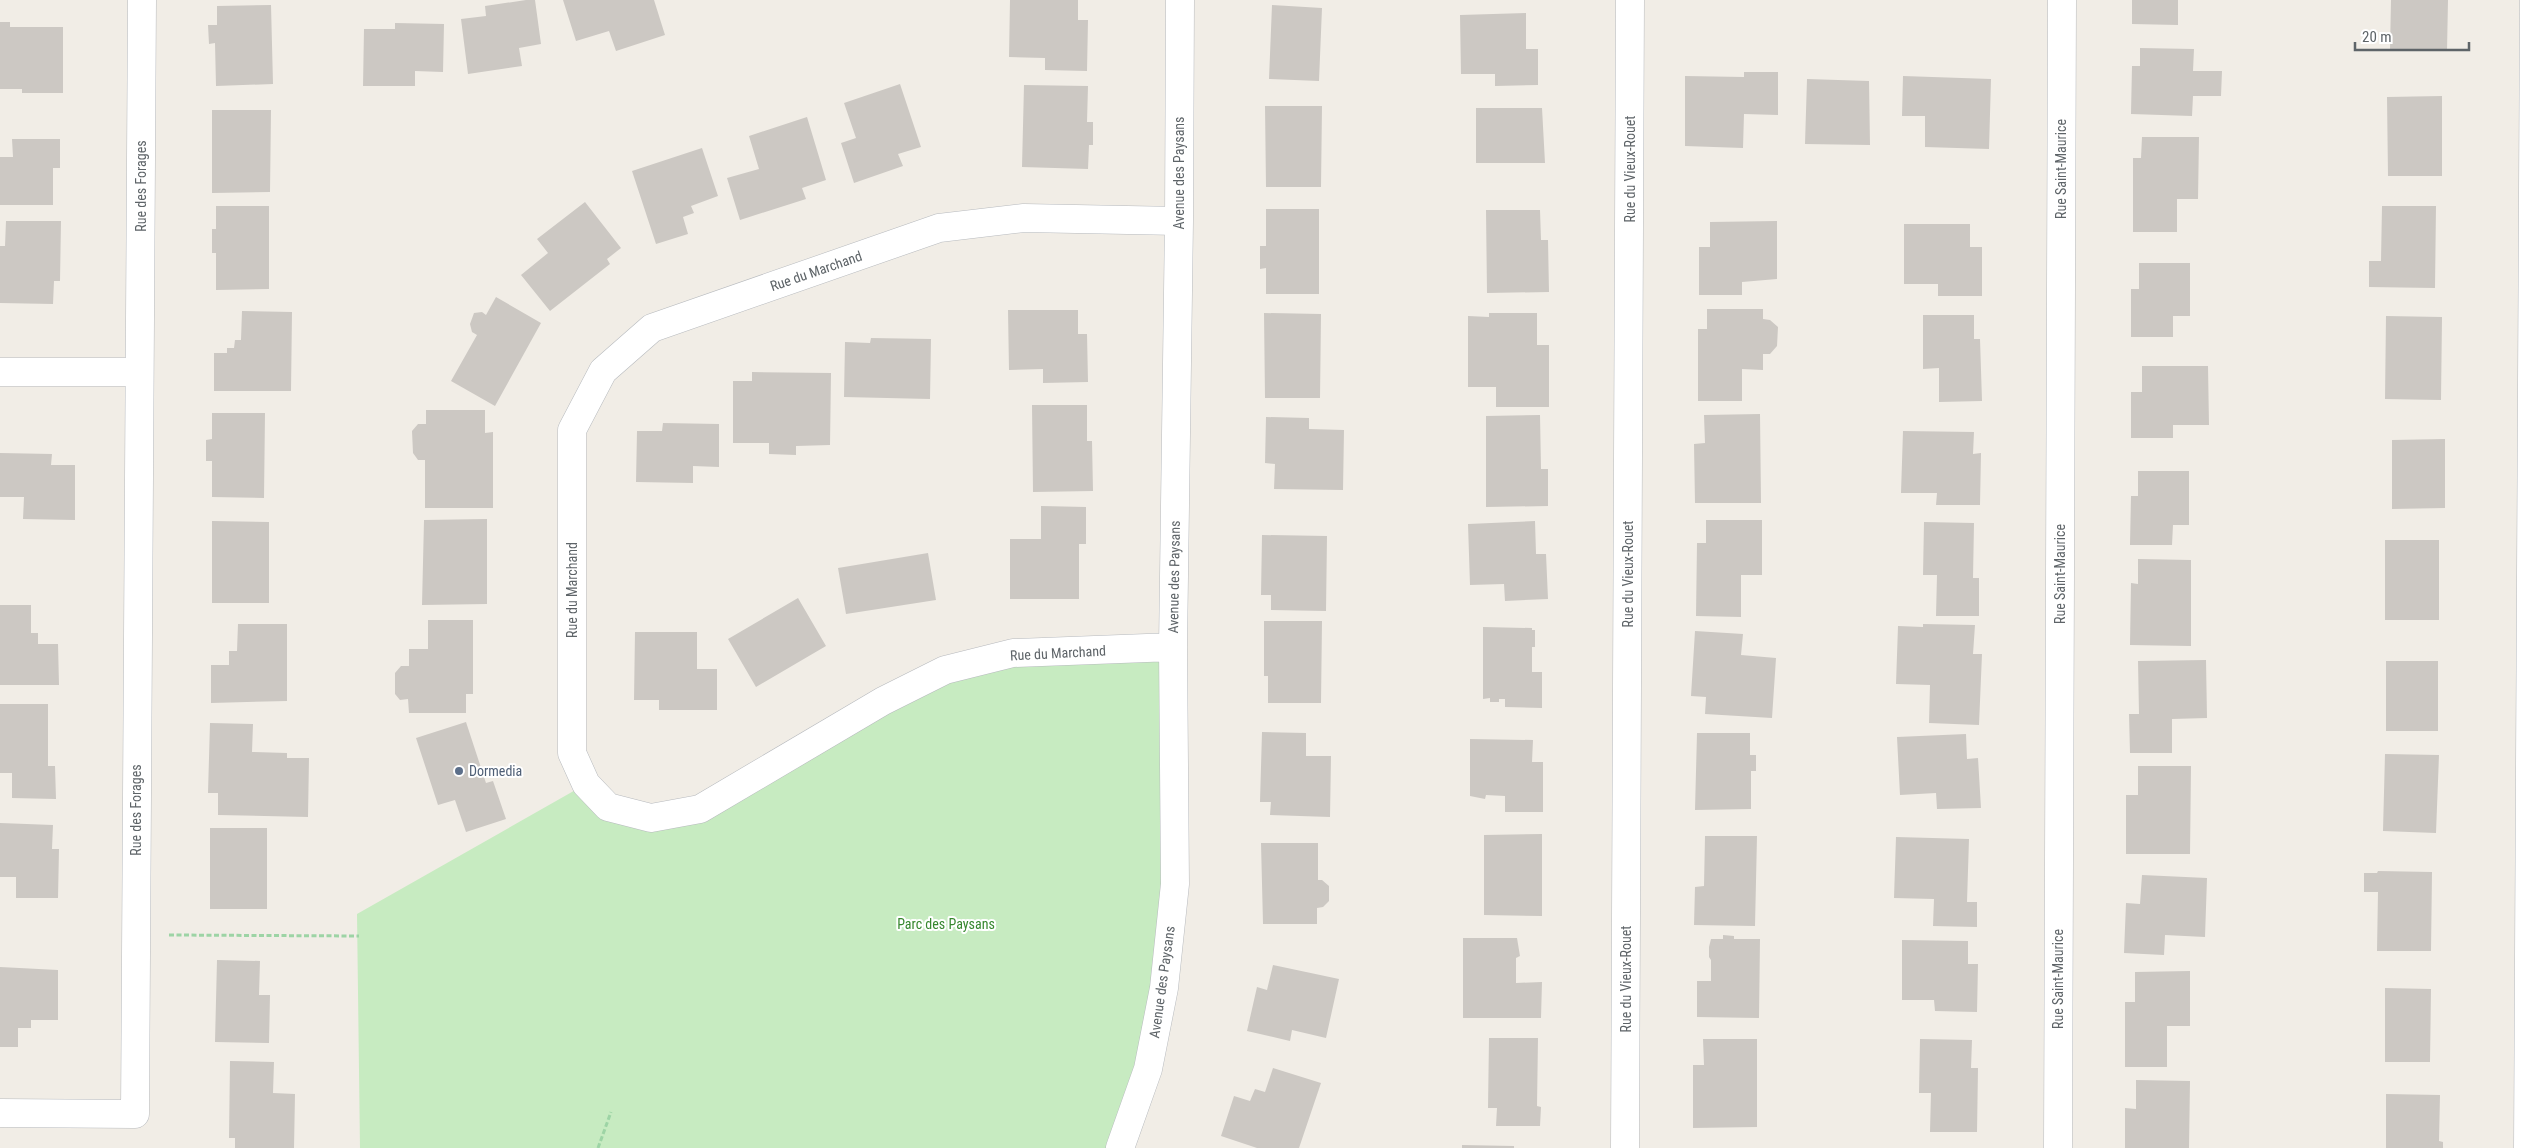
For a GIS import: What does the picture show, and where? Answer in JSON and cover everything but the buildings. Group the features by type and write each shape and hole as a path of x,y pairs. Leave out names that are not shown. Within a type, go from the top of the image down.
{"street":[{"name":"Rue des Forages","path":"0,1113 135,1114 142,0"},
{"name":"Avenue des Paysans","path":"1120,1148 1148,1069 1164,988 1175,884 1174,647 1180,0"},
{"name":"Rue du Vieux-Rouet","path":"1625,1148 1630,0"},
{"name":"Rue Saint-Maurice","path":"2058,1148 2062,0"},
{"path":"2528,1148 2534,0"},
{"name":"Rue du Marchand","path":"1174,647 1013,653 945,670 883,701 700,809 651,818 608,807 586,784 572,754 572,430 602,371 652,328 940,228 1024,218 1179,221"},
{"path":"0,372 139,372"}],"path":[{"path":"136,935 358,936"},
{"path":"598,1148 611,1112"}],"green space":[{"name":"Parc des Paysans","path":"1173,647 1175,884 1120,1148 360,1148 357,914 586,784 608,807 700,809 945,670"}],"place":[{"name":"Dormedia","path":"459,771"}]}
